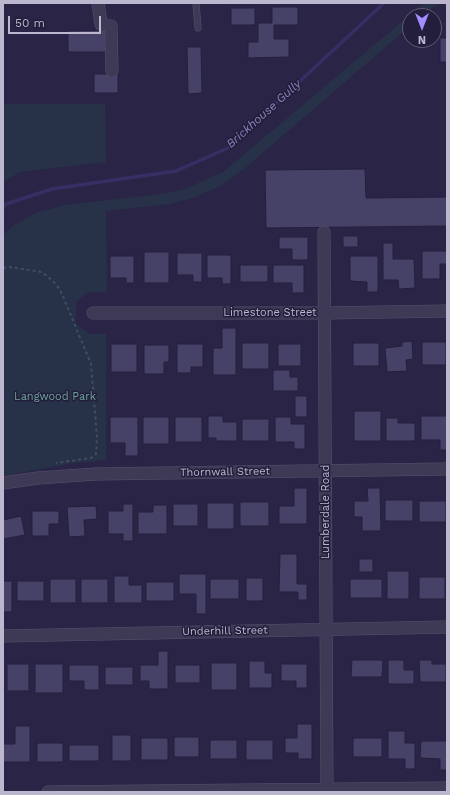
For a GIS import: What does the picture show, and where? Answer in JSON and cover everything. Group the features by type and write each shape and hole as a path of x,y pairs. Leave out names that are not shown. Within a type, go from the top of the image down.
{"street":[{"path":"98,3 101,24 111,26 112,71"},
{"name":"Lumberdale Road","path":"324,232 327,790"},
{"name":"Limestone Street","path":"93,313 324,313 447,311"},
{"name":"Thornwall Street","path":"3,483 38,478 96,474 447,469"},
{"name":"Underhill Street","path":"3,636 447,627"},
{"path":"48,792 447,788"}],"lane":[{"path":"196,3 198,28"}],"path":[{"path":"3,268 10,267 42,272 56,284 91,364 97,438 96,454 91,458 51,464"}],"green space":[{"name":"Langwood Park","path":"424,3 439,3 432,8 418,8"},
{"name":"Langwood Park","path":"402,21 402,33 243,170 220,186 196,197 170,204 106,211 107,292 88,292 76,302 76,324 90,334 106,334 106,460 74,463 3,476 3,235 14,225 38,212 65,205 161,194 185,189 223,172"},
{"path":"3,104 105,104 106,162 20,172 3,182"}],"building":[{"path":"272,7 298,7 298,25 274,25 274,39 289,39 289,57 248,58 248,42 258,42 258,23 272,23"},
{"path":"231,8 255,8 255,25 231,25"},
{"path":"106,30 106,52 68,52 68,31"},
{"path":"442,38 447,38 447,62 440,62"},
{"path":"187,47 201,47 202,93 188,94"},
{"path":"94,74 118,74 118,93 94,93"},
{"path":"365,169 366,198 447,197 447,226 266,228 265,170"},
{"path":"343,236 358,236 358,247 343,247"},
{"path":"279,237 308,237 308,260 292,260 292,249 279,249"},
{"path":"383,243 393,243 393,259 414,259 415,288 399,289 398,280 383,280"},
{"path":"422,251 447,251 447,264 440,264 440,279 422,279"},
{"path":"144,252 169,252 169,283 144,283"},
{"path":"177,253 202,253 202,282 193,282 193,275 177,275"},
{"path":"207,255 231,255 231,284 222,284 222,278 207,278"},
{"path":"110,256 134,256 134,283 126,283 126,278 110,278"},
{"path":"350,256 378,256 378,292 367,292 367,282 350,281"},
{"path":"240,265 268,265 268,282 240,282"},
{"path":"273,265 304,265 304,293 292,293 292,283 273,283"},
{"path":"222,328 236,328 236,375 213,375 213,348 222,348"},
{"path":"412,341 413,359 406,360 407,371 387,372 385,348 402,346 402,342"},
{"path":"422,342 446,342 446,365 422,365"},
{"path":"242,343 269,343 269,369 242,369"},
{"path":"353,343 379,343 379,366 353,366"},
{"path":"111,344 137,344 137,372 111,372"},
{"path":"177,344 203,344 203,367 191,367 191,373 177,373"},
{"path":"278,344 301,344 301,366 278,366"},
{"path":"144,345 169,345 169,362 164,362 164,374 144,374"},
{"path":"273,370 290,370 290,377 298,377 298,391 273,391"},
{"path":"295,396 307,396 307,417 295,417"},
{"path":"354,411 381,411 381,441 354,441"},
{"path":"208,416 223,416 223,422 237,422 237,441 216,441 216,438 208,438"},
{"path":"421,416 447,416 447,450 440,450 440,440 421,440"},
{"path":"110,417 138,417 138,456 125,456 125,443 110,443"},
{"path":"143,417 169,417 169,444 143,444"},
{"path":"175,417 202,417 202,442 175,442"},
{"path":"275,417 291,417 291,424 305,424 305,449 294,449 294,442 275,442"},
{"path":"386,418 398,418 398,423 415,423 415,441 386,441"},
{"path":"242,419 269,419 269,441 242,441"},
{"path":"294,488 307,488 307,524 279,524 279,506 294,506"},
{"path":"367,488 380,488 381,531 362,531 362,517 354,517 354,501 368,501"},
{"path":"385,500 413,500 413,521 385,521"},
{"path":"419,501 446,501 446,522 419,522"},
{"path":"240,502 269,502 269,526 240,526"},
{"path":"207,503 234,503 234,529 207,529"},
{"path":"123,504 133,504 133,541 123,541 123,534 108,534 108,511 123,511"},
{"path":"173,504 198,504 198,526 173,526"},
{"path":"153,505 167,505 167,534 138,534 138,512 153,512"},
{"path":"96,506 97,519 84,520 85,536 69,537 67,507"},
{"path":"32,511 59,511 59,524 49,524 49,536 32,536"},
{"path":"21,516 25,535 3,539 3,520"},
{"path":"280,554 297,554 297,584 307,584 307,600 298,600 298,592 279,592"},
{"path":"359,559 373,559 373,572 359,572"},
{"path":"387,571 409,571 409,599 387,599"},
{"path":"179,574 206,574 206,614 196,614 196,594 179,594"},
{"path":"114,576 129,576 129,585 142,585 142,603 114,603"},
{"path":"419,577 445,577 445,599 419,599"},
{"path":"246,578 263,578 263,601 246,601"},
{"path":"50,579 76,579 76,603 50,603"},
{"path":"81,579 108,579 108,603 81,603"},
{"path":"210,579 239,579 239,599 210,599"},
{"path":"350,579 382,579 382,598 350,598"},
{"path":"3,581 12,581 12,612 3,612"},
{"path":"17,581 44,581 44,601 17,601"},
{"path":"146,582 174,582 174,601 146,601"},
{"path":"158,651 168,651 168,689 149,689 149,681 140,681 140,665 158,665"},
{"path":"352,660 383,660 382,677 351,677"},
{"path":"388,660 404,660 404,670 414,670 414,684 388,684"},
{"path":"419,660 432,660 432,664 446,664 446,682 420,682"},
{"path":"249,661 265,661 265,673 272,673 272,688 249,688"},
{"path":"211,663 237,663 237,690 211,690"},
{"path":"7,664 29,664 29,691 7,691"},
{"path":"35,664 63,664 63,693 35,693"},
{"path":"281,664 307,664 307,688 296,688 296,681 281,681"},
{"path":"69,665 99,665 99,690 84,690 84,681 69,681"},
{"path":"175,665 200,665 200,683 175,683"},
{"path":"105,667 133,667 133,685 105,685"},
{"path":"297,724 312,724 312,759 298,759 298,753 285,753 285,738 297,738"},
{"path":"15,726 30,726 30,762 3,762 3,744 15,744"},
{"path":"388,731 405,731 405,743 415,743 415,769 405,769 405,759 388,759"},
{"path":"112,735 131,735 131,761 112,761"},
{"path":"174,737 199,737 199,757 174,757"},
{"path":"141,738 168,738 168,760 141,760"},
{"path":"353,738 382,738 382,757 353,757"},
{"path":"210,740 237,740 237,759 210,759"},
{"path":"246,740 273,740 273,760 246,760"},
{"path":"421,741 447,741 447,770 440,770 440,759 420,758"},
{"path":"37,743 63,743 63,762 37,762"},
{"path":"69,745 99,745 99,761 69,761"}],"waterway":[{"name":"Brickhouse Gully","path":"3,207 6,204 52,189 176,171 228,148 384,3"}]}
